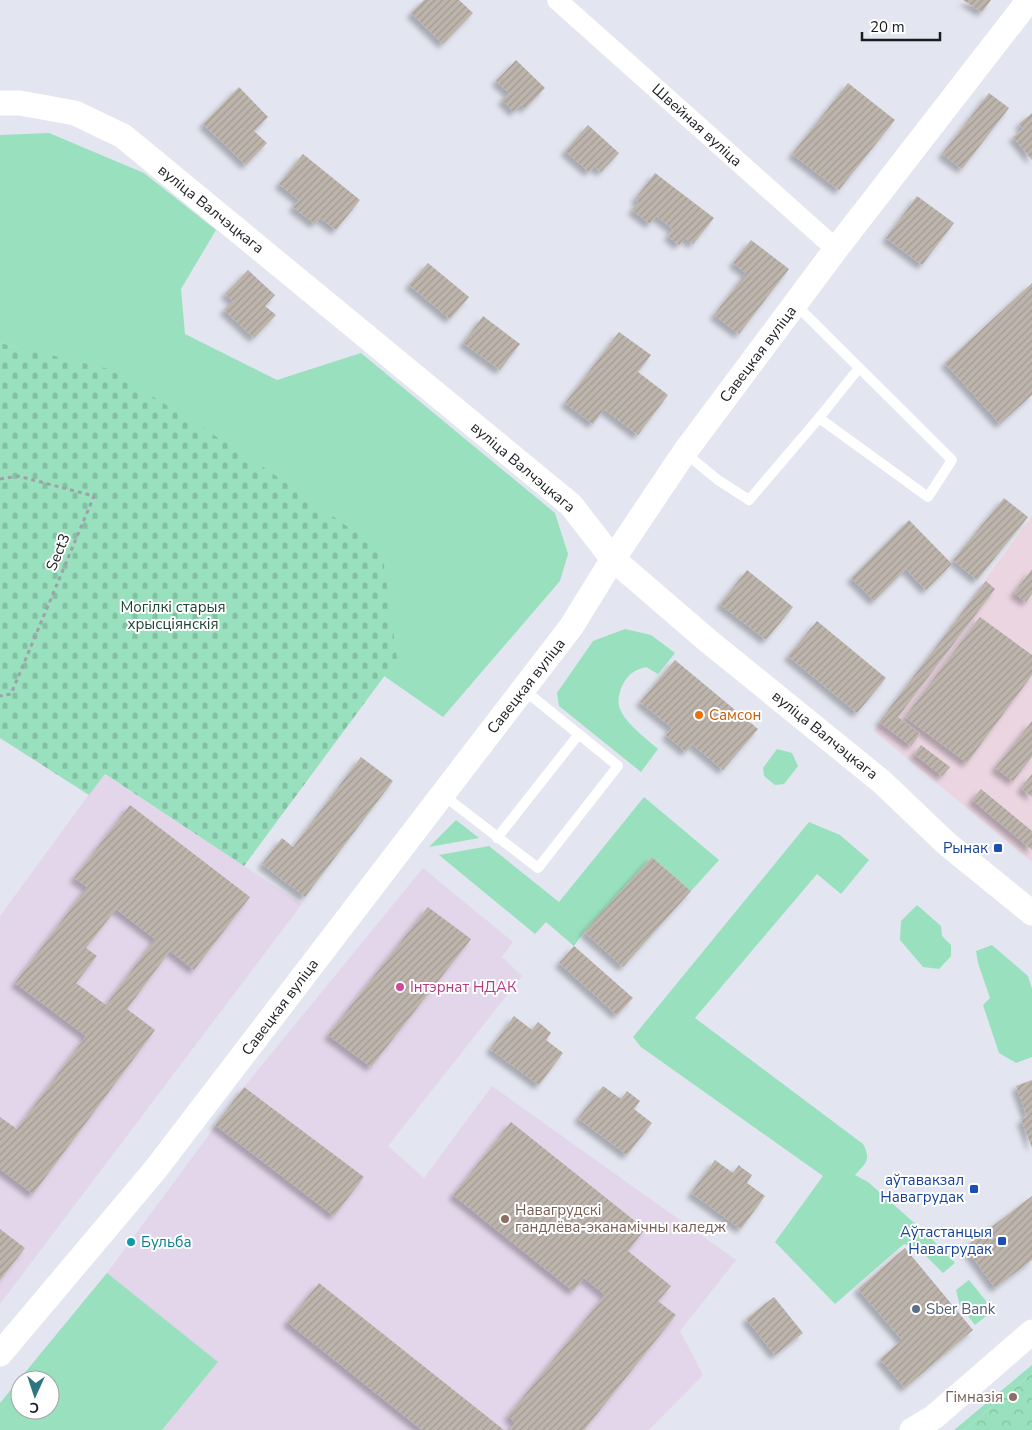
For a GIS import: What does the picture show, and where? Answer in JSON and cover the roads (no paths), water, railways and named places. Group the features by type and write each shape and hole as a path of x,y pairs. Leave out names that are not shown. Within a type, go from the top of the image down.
{"street":[{"name":"Швейная вуліца","path":"557,0 836,249"},
{"name":"Савецкая вуліца","path":"0,1354 155,1170 572,627 613,559 684,452 796,305 836,249 1029,0"},
{"name":"вуліца Валчэцкага","path":"0,103 20,103 75,113 123,136 571,505 613,559 707,640 882,782 947,844 1032,914"},
{"path":"912,1430 934,1416 1032,1332"}],"lane":[{"path":"796,305 952,460 928,497 819,418"},
{"path":"684,452 718,480 749,500 859,368"},
{"path":"442,794 538,868 618,766 524,690"},
{"path":"498,838 579,734"}],"place":[{"name":"Самсон","path":"699,715"},
{"name":"Рынак","path":"998,848"},
{"name":"Інтэрнат НДАК","path":"400,987"},
{"name":"аўтавакзал Навагрудак","path":"974,1189"},
{"name":"Навагрудскі гандлёва-эканамічны каледж","path":"505,1219"},
{"name":"Аўтастанцыя Навагрудак","path":"1002,1241"},
{"name":"Бульба","path":"131,1242"},
{"name":"Sber Bank","path":"916,1309"},
{"name":"Гімназія","path":"1013,1397"}],"park label":[{"name":"Могілкі старыя хрысціянскія","path":"173,616"}]}
